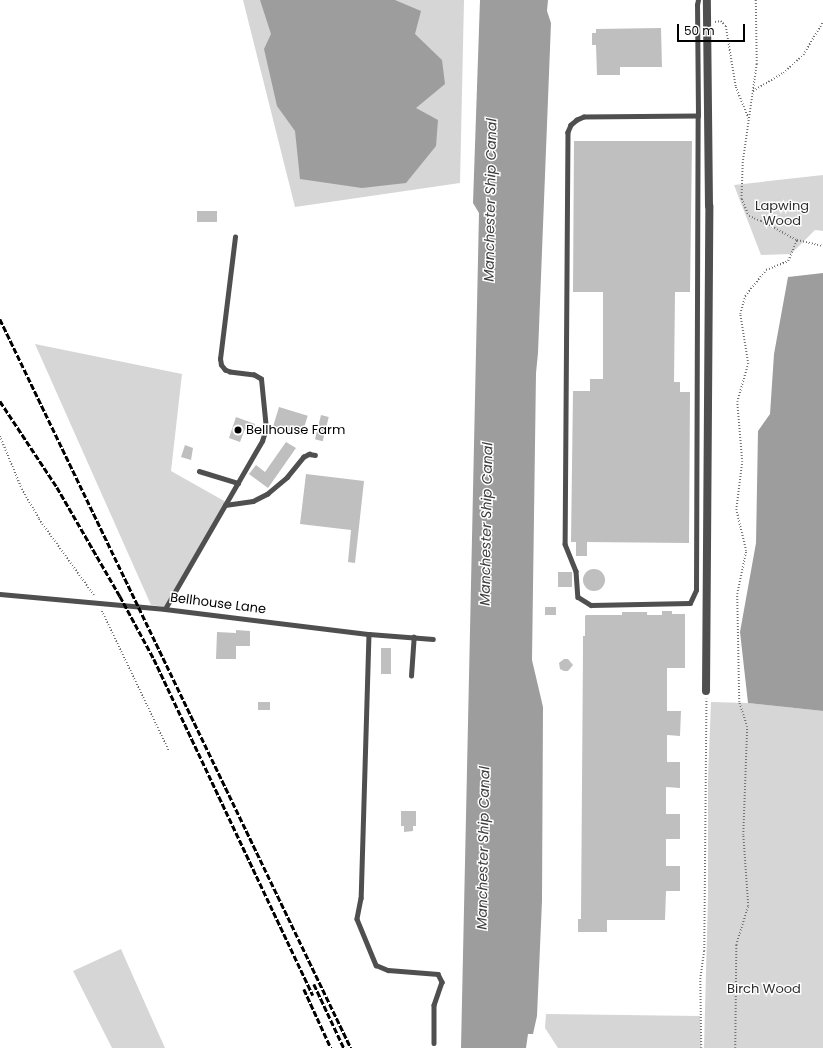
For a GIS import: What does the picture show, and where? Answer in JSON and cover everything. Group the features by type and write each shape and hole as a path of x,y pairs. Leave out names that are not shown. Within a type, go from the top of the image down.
{"street":[{"path":"706,691 709,206 707,0"}],"lane":[{"path":"698,0 697,5 698,116 696,590 690,603 591,605 578,598 576,571 565,544 568,132 571,125 584,117 698,116"},
{"path":"165,609 262,441 266,429 261,379 254,375 225,370 221,365 220,359 235,237"},
{"path":"225,505 253,501 267,494 287,477 303,457 309,454 315,455"},
{"path":"200,471 238,483"},
{"name":"Bellhouse Lane","path":"0,594 165,609 368,634 433,639"},
{"path":"368,634 361,898 357,919 376,965 388,970 438,974 442,982 434,1005 434,1043"},
{"path":"411,676 414,637"}],"path":[{"path":"756,0 757,64 743,162 742,199 749,216 797,240 823,246"},
{"path":"708,22 721,21 726,26 736,87 749,121"},
{"path":"753,91 783,73 803,55 823,22"},
{"path":"735,1048 736,945 748,906 743,835 747,727 740,702 737,594 746,551 736,510 742,462 737,402 748,364 740,314 745,296 766,270 788,261 797,240"},
{"path":"0,436 22,489 39,519 75,570 92,590 169,751"},
{"path":"700,1048 700,979 704,951 706,691"}],"green space":[{"path":"243,0 464,0 460,183 295,207"},
{"name":"Lapwing Wood","path":"823,175 823,231 815,230 791,254 761,255 734,185"},
{"path":"35,344 182,374 171,471 226,502 164,607 151,605"},
{"name":"Birch Wood","path":"711,702 748,703 823,711 823,1048 704,1048 708,897 708,778"},
{"path":"121,949 165,1048 112,1048 73,971"},
{"path":"546,1014 700,1016 701,1048 558,1048 545,1028"}],"water":[{"path":"260,0 395,0 421,11 415,34 442,60 445,84 416,108 438,120 436,146 406,183 362,188 300,179 295,131 277,106 264,49 271,34"},
{"name":"Manchester Ship Canal","path":"480,0 548,0 547,11 551,23 536,373 532,660 543,707 542,901 537,1016 533,1034 528,1034 526,1048 461,1048 479,213 473,203"},
{"path":"823,273 823,711 748,703 740,632 756,543 758,431 770,414 774,354 788,277"}],"building":[{"path":"661,28 662,67 620,67 620,75 597,75 596,45 592,45 592,33 596,33 596,29"},
{"path":"574,141 692,141 690,292 675,292 674,382 680,382 680,392 690,392 689,543 587,542 587,556 576,556 576,542 571,542 573,391 590,391 590,379 603,379 603,292 573,292"},
{"path":"197,211 217,211 217,222 197,222"},
{"path":"279,407 308,416 302,435 273,426"},
{"path":"321,415 329,417 323,441 315,439"},
{"name":"Bellhouse Farm","path":"236,417 255,424 252,432 245,429 240,442 229,438"},
{"path":"286,442 296,448 268,488 249,474 256,465 265,472"},
{"path":"185,445 193,448 191,460 181,457"},
{"path":"306,474 364,481 355,563 348,562 351,530 300,524"},
{"path":"594,569 602,572 605,580 602,588 594,591 586,588 583,580 586,572"},
{"path":"558,572 572,572 572,587 558,587"},
{"path":"545,607 556,607 556,615 545,615"},
{"path":"662,611 672,611 672,614 685,614 685,668 667,668 667,711 681,711 680,736 667,735 667,762 680,762 680,788 666,787 666,814 680,814 680,839 666,839 666,866 680,866 680,891 666,891 665,920 607,920 607,932 578,932 578,919 581,919 583,636 585,636 585,616 622,615 622,612 647,612 647,615 662,615"},
{"path":"236,630 250,631 250,646 236,646 236,659 216,659 217,632 236,633"},
{"path":"381,648 391,648 391,674 381,674"},
{"path":"564,659 568,659 573,665 568,671 560,669 559,663"},
{"path":"258,702 270,702 270,710 258,710"},
{"path":"401,811 416,811 416,826 413,826 413,831 404,832 404,826 401,826"}],"railway":[{"path":"0,319 351,1048"},
{"path":"0,401 57,487 120,596 154,659 313,995"},
{"path":"314,984 344,1048"},
{"path":"304,989 331,1048"}],"place":[{"name":"Bellhouse Farm","path":"238,430"}]}
